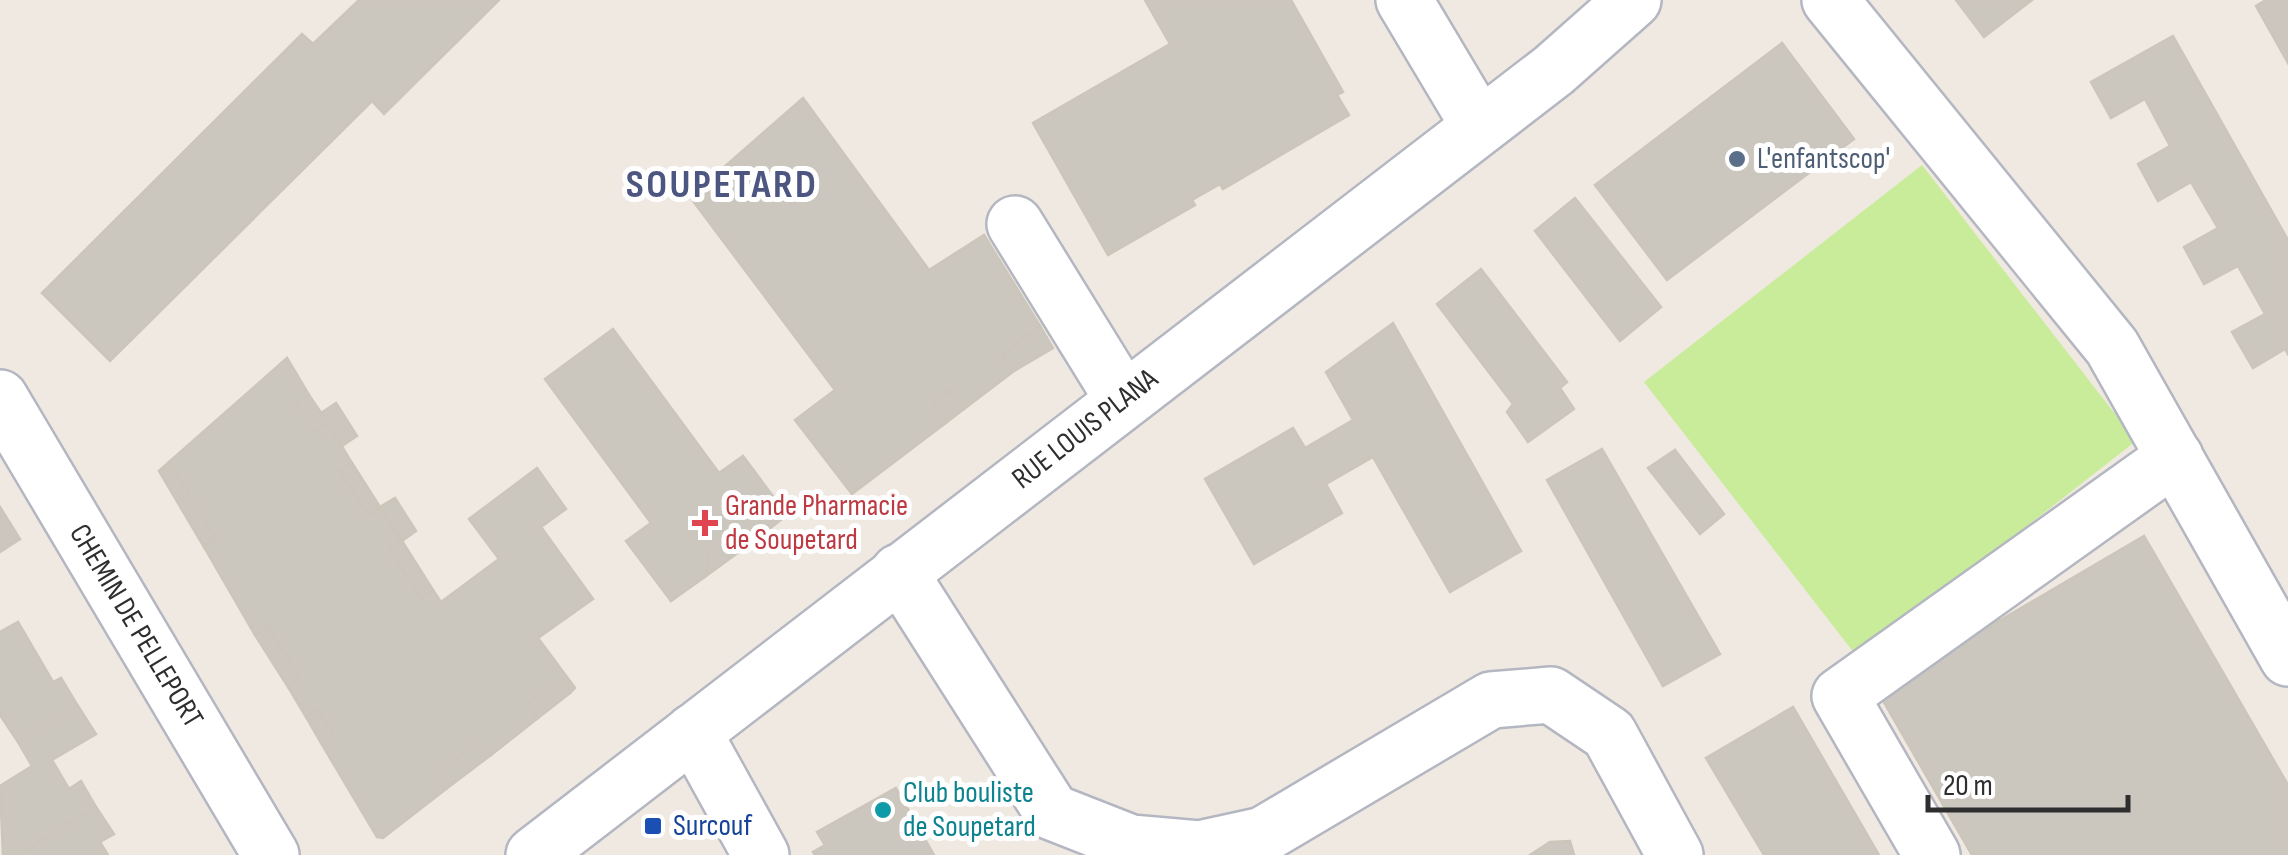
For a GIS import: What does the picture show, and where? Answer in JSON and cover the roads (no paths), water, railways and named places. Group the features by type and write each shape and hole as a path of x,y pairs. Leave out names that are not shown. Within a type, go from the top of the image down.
{"street":[{"path":"1404,0 1478,124"},
{"name":"RUE LOUIS PLANA","path":"534,855 1478,124 1554,70 1633,0"},
{"path":"1830,0 2112,347 2288,658"},
{"path":"1014,224 1123,399"},
{"name":"CHEMIN DE PELLEPORT","path":"0,398 271,855"},
{"path":"1932,855 1840,696 2175,458"},
{"path":"899,572 1052,812 1131,842 1199,849 1262,835 1490,700 1552,695 1609,734 1675,855"},
{"path":"693,732 761,855"}],"place":[{"name":"L'enfantscop'","path":"1737,159"},
{"name":"Grande Pharmacie de Soupetard","path":"705,523"},
{"name":"Club bouliste de Soupetard","path":"883,810"},
{"name":"Surcouf","path":"653,826"}],"district":[{"name":"SOUPETARD","path":"722,185"}]}
